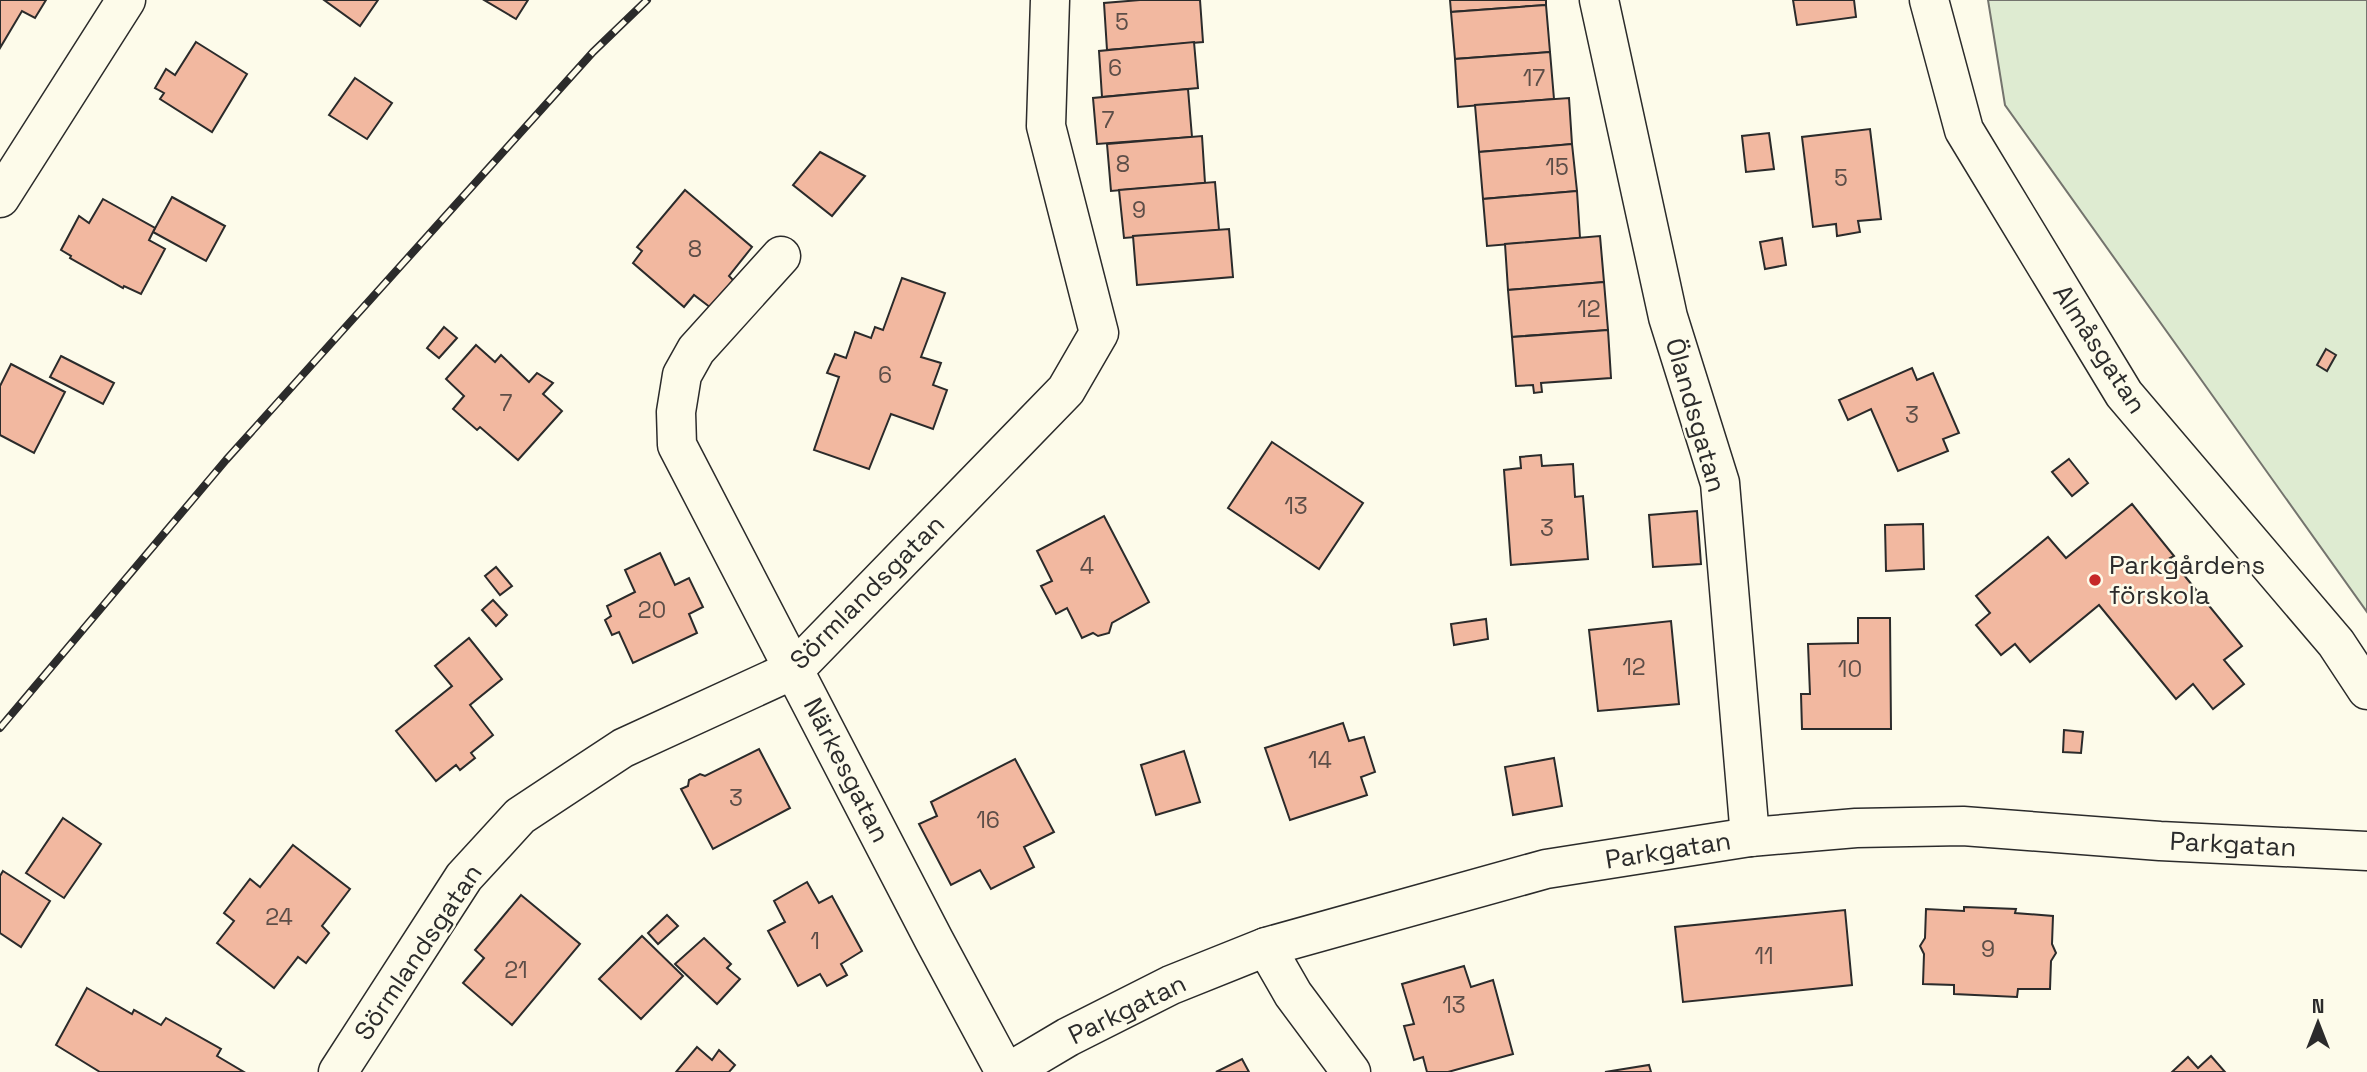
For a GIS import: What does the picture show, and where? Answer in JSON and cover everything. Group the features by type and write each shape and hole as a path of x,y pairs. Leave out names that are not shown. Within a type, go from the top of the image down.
{"street":[{"path":"0,198 126,0"},
{"name":"Sörmlandsgatan","path":"338,1072 464,877 520,816 623,748 795,668 1066,390 1099,333 1046,126 1050,0"},
{"name":"Ölandsgatan","path":"1600,0 1668,317 1720,483 1750,836"},
{"name":"Almåsgatan","path":"1929,0 1964,130 2124,394 2336,643 2367,690"},
{"name":"Närkesgatan","path":"780,256 696,350 682,375 676,412 677,445 928,928 1007,1072"},
{"name":"Parkgatan","path":"1007,1072 1068,1037 1171,985 1266,947 1546,869 1750,836 1856,828 1963,827 2160,841 2367,851"},
{"path":"1266,947 1293,994 1350,1072"}],"green space":[{"path":"1988,0 2367,0 2367,612 2005,105"}],"building":[{"path":"0,0 46,0 35,18 22,11 0,48"},
{"path":"324,0 378,0 360,26"},
{"path":"484,0 528,0 516,19"},
{"path":"1200,0 1203,42 1107,50 1104,3"},
{"path":"1450,0 1546,0 1546,5 1451,12"},
{"path":"1793,0 1854,0 1856,17 1797,25"},
{"path":"1546,5 1550,52 1455,59 1451,12"},
{"path":"196,42 247,74 212,132 160,99 164,93 155,88 166,69 175,75"},
{"path":"1194,42 1198,88 1102,97 1099,51"},
{"path":"1550,52 1554,99 1458,107 1455,59"},
{"path":"355,78 392,103 367,139 329,115"},
{"path":"1188,89 1192,137 1097,144 1093,98"},
{"path":"1569,98 1572,144 1479,152 1475,105"},
{"path":"1870,129 1881,219 1858,221 1860,232 1837,236 1836,224 1813,227 1802,137"},
{"path":"1769,133 1774,169 1746,172 1742,136"},
{"path":"1202,136 1205,183 1111,191 1107,144"},
{"path":"1572,144 1577,191 1483,199 1479,152"},
{"path":"820,152 865,176 832,216 793,185"},
{"path":"1215,182 1219,230 1124,238 1119,190"},
{"path":"685,190 752,247 729,276 734,281 711,308 694,295 684,307 633,263 642,251 637,247"},
{"path":"1577,191 1580,238 1487,246 1483,199"},
{"path":"172,197 225,226 206,261 153,232"},
{"path":"103,199 155,228 149,240 165,249 141,294 124,286 123,288 70,258 71,256 61,250 79,216 89,223"},
{"path":"1229,229 1233,277 1137,285 1133,236"},
{"path":"1600,236 1604,282 1508,290 1505,244"},
{"path":"1782,238 1786,265 1765,269 1760,242"},
{"path":"902,278 945,293 921,357 941,363 933,385 947,390 933,429 891,414 869,469 814,450 839,377 827,373 835,354 846,358 855,332 871,338 875,327 883,330"},
{"path":"1604,282 1608,330 1512,337 1508,290"},
{"path":"444,327 457,338 439,358 427,348"},
{"path":"1608,330 1611,378 1541,383 1542,392 1534,393 1533,385 1516,386 1512,337"},
{"path":"476,345 495,362 501,355 529,382 537,373 553,383 543,394 562,411 518,460 480,427 477,430 453,409 464,396 446,379"},
{"path":"2326,349 2336,355 2327,371 2317,365"},
{"path":"61,356 114,383 103,404 50,377"},
{"path":"11,364 65,392 34,453 0,435 0,386"},
{"path":"1912,368 1917,380 1933,373 1959,433 1943,439 1948,451 1898,471 1871,409 1848,420 1839,400"},
{"path":"1272,442 1363,503 1319,569 1228,508"},
{"path":"1541,455 1542,466 1573,464 1575,497 1583,496 1588,559 1511,565 1504,470 1521,468 1520,457"},
{"path":"2069,459 2088,483 2072,496 2052,472"},
{"path":"2132,504 2174,556 2170,558 2242,646 2224,660 2244,684 2213,709 2193,684 2176,699 2099,605 2030,662 2015,644 2001,655 1976,625 1990,613 1976,596 2048,537 2066,558"},
{"path":"1697,511 1701,564 1653,567 1649,515"},
{"path":"1104,516 1149,602 1112,623 1109,633 1098,636 1093,633 1082,638 1067,608 1056,614 1041,586 1052,581 1037,551"},
{"path":"1923,524 1924,569 1886,571 1885,525"},
{"path":"660,553 675,585 689,578 703,607 689,614 697,633 633,663 619,632 612,635 605,620 611,616 607,606 635,592 625,570"},
{"path":"496,567 512,586 500,595 485,576"},
{"path":"493,600 507,615 496,626 482,610"},
{"path":"1858,618 1890,618 1891,729 1802,729 1801,694 1810,694 1808,644 1858,643"},
{"path":"1486,619 1488,639 1454,645 1451,624"},
{"path":"1671,621 1679,704 1598,711 1589,630"},
{"path":"469,638 502,679 470,705 493,735 471,753 475,758 460,770 456,765 436,781 396,731 452,686 435,666"},
{"path":"1343,723 1349,741 1364,737 1375,772 1361,777 1367,795 1290,820 1265,748"},
{"path":"2064,730 2083,732 2081,753 2063,752"},
{"path":"759,749 790,808 713,849 681,789 688,786 689,780 700,774 705,776"},
{"path":"1184,751 1200,802 1156,815 1141,765"},
{"path":"1554,758 1562,806 1513,815 1505,767"},
{"path":"1015,759 1054,832 1024,847 1034,867 991,889 980,870 951,885 919,824 937,816 931,802"},
{"path":"63,818 101,844 64,898 26,873"},
{"path":"293,845 350,889 322,926 329,933 306,963 298,957 274,988 217,943 234,921 224,913 250,879 260,887"},
{"path":"3,871 50,901 21,947 0,933 0,876"},
{"path":"807,882 819,903 832,896 862,951 841,964 847,975 827,986 820,974 798,986 768,931 785,922 774,901"},
{"path":"521,895 580,944 512,1025 463,983 484,958 475,950"},
{"path":"1964,907 2016,909 2015,913 2053,916 2052,944 2056,953 2051,961 2050,989 2018,989 2017,997 1954,994 1954,985 1923,984 1924,954 1920,946 1925,938 1926,909 1964,911"},
{"path":"1845,910 1852,985 1683,1002 1675,927"},
{"path":"667,915 678,926 658,944 648,933"},
{"path":"642,936 683,976 641,1019 599,979"},
{"path":"704,938 731,964 727,968 740,979 717,1004 675,964"},
{"path":"1464,966 1471,987 1493,980 1513,1054 1448,1072 1427,1072 1423,1057 1414,1060 1404,1026 1414,1024 1402,984"},
{"path":"87,988 132,1014 134,1010 161,1025 166,1018 221,1049 217,1056 244,1072 100,1072 56,1045"},
{"path":"697,1047 712,1060 719,1050 735,1065 729,1072 676,1072"},
{"path":"2211,1056 2225,1072 2172,1072 2188,1057 2198,1068"},
{"path":"1242,1059 1249,1072 1216,1072"},
{"path":"1649,1065 1651,1072 1605,1072"}],"railway":[{"path":"0,728 226,460 593,52 647,0"}],"place":[{"name":"Parkgårdens förskola","path":"2095,580"}]}
